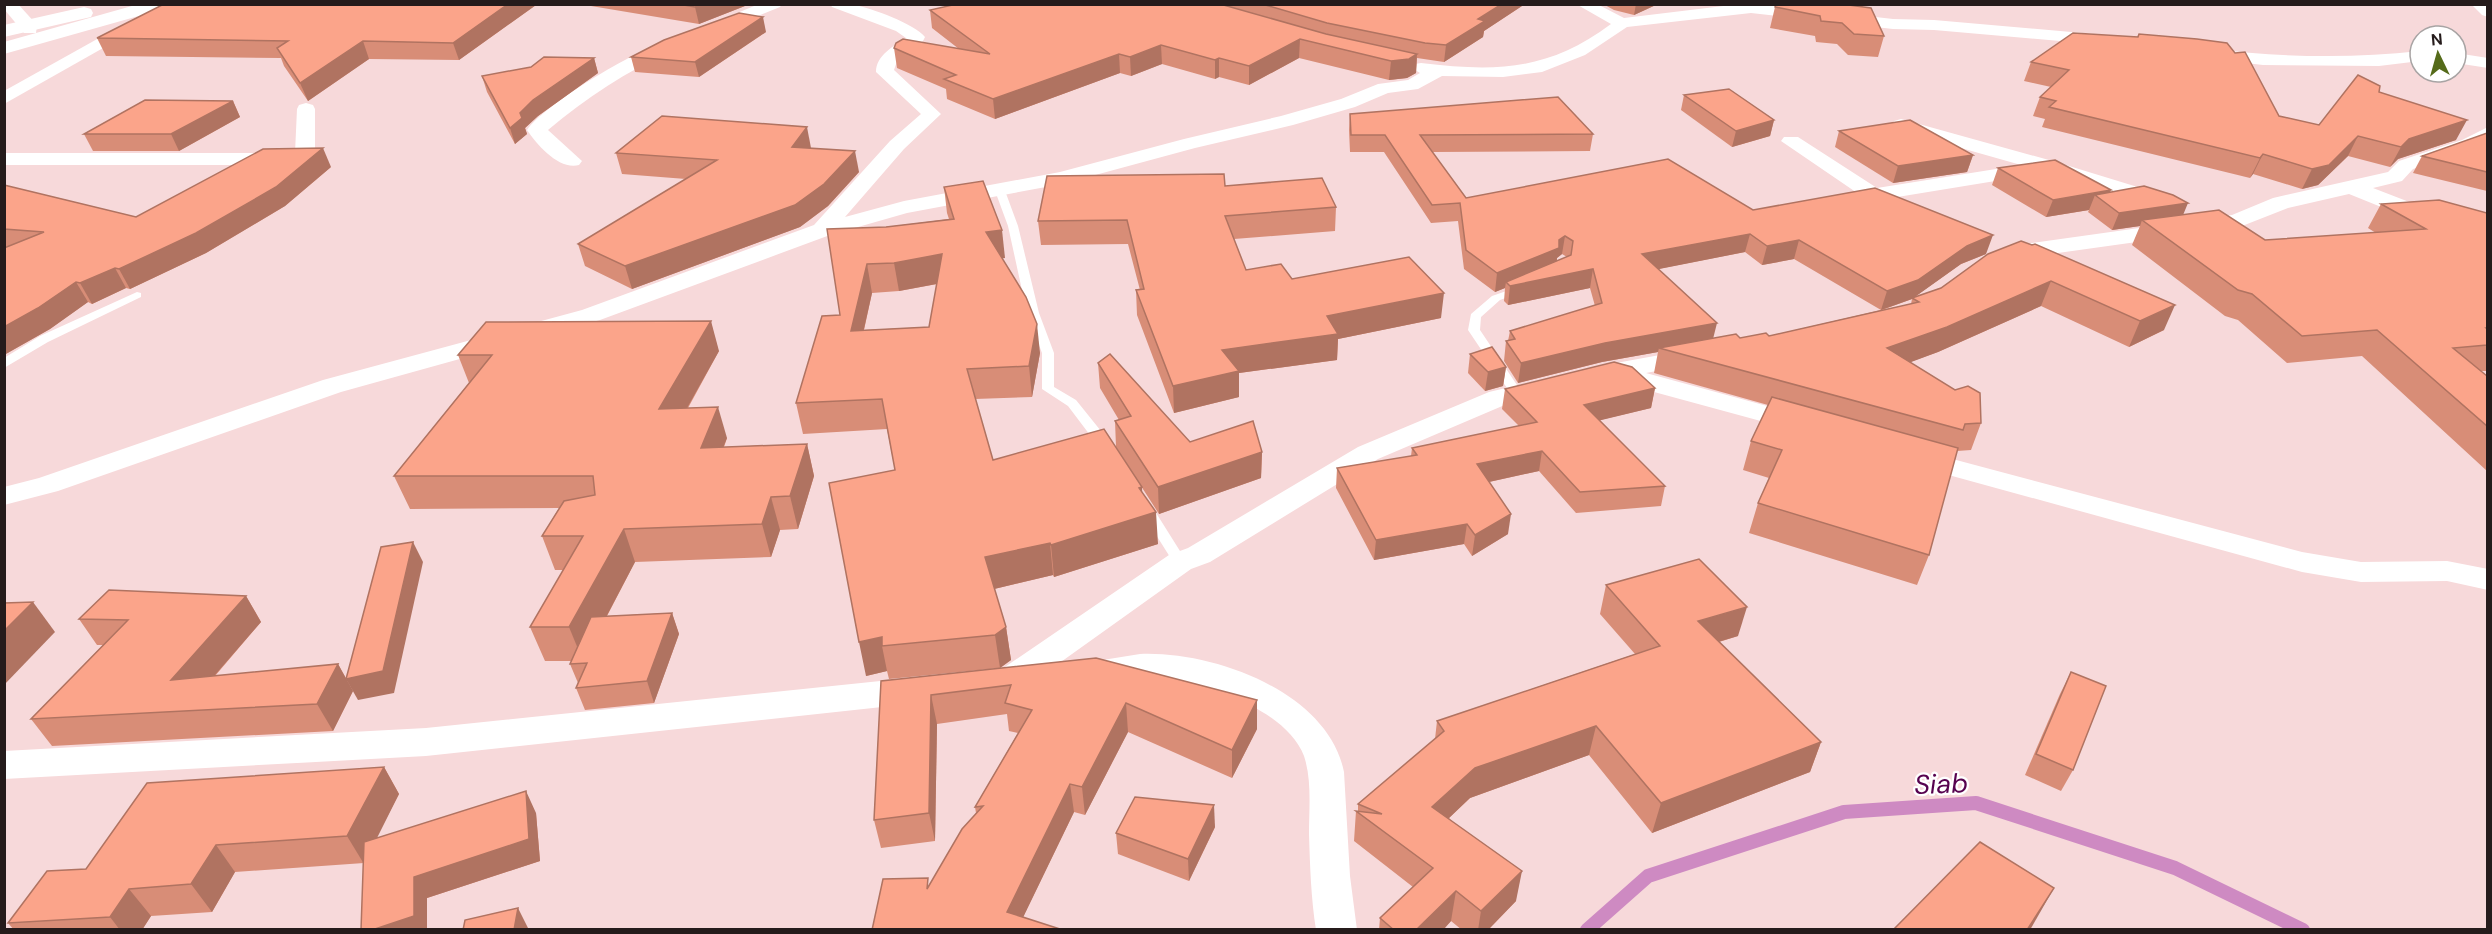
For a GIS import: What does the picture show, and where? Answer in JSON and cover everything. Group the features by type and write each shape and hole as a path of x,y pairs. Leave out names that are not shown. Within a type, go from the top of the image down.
{"main road":[{"path":"4,30 29,27 120,4"},
{"path":"4,48 161,4"},
{"path":"4,37 29,27"}],"street":[{"path":"9,4 29,27"},
{"path":"4,99 173,4"},
{"path":"572,161 565,158 537,130 566,104 603,79 647,55 774,4"},
{"path":"822,230 897,145 932,114 885,72 886,61 917,37 902,28 838,4"},
{"path":"1584,4 1622,22 1751,8 1893,24 1934,25 2125,42"},
{"path":"2479,4 2487,12"},
{"path":"1403,65 1473,72 1549,65 1607,35 1622,22"},
{"path":"2194,51 2264,60 2379,61 2408,57"},
{"path":"2468,60 2487,63"},
{"path":"4,496 48,484 332,386 591,315 822,230 904,207 1062,178 1191,142 1286,121 1348,103 1384,88 1412,85 1438,70"},
{"path":"4,159 305,159 306,109"},
{"path":"1900,124 2049,166 2226,223"},
{"path":"1989,264 2016,252 2237,221 2281,203 2395,177 2406,165 2469,144 2487,133"},
{"path":"1791,141 1873,195 2049,166"},
{"path":"2352,188 2409,210 2487,233"},
{"path":"1011,680 1180,562 1199,555 1368,453 1498,398 1606,372 1718,352"},
{"path":"1606,372 1670,387 1831,433"},
{"path":"1888,449 2049,495 2302,562 2361,572 2447,572 2487,579"},
{"path":"4,765 426,742 1155,666 1221,677 1269,700 1306,728 1322,756 1327,789 1330,895 1337,930"}],"lane":[{"path":"999,188 1012,226 1033,313 1048,353 1048,389 1072,403 1116,459"},
{"path":"1517,394 1474,330 1475,316 1496,298 1529,286"},
{"path":"4,364 44,339 137,295"},
{"path":"1139,496 1180,562"}],"building":[{"path":"164,4 508,4 453,43 363,41 300,83 277,48 288,41 97,38"},
{"path":"678,4 703,4 695,7"},
{"path":"957,4 1220,4 1326,34 1417,54 1409,59 1391,61 1300,39 1249,66 1219,58 1215,60 1161,45 1130,57 1119,54 993,99 944,79 956,75 894,48 896,43 903,39 990,54 930,10"},
{"path":"1262,4 1502,4 1478,19 1485,21 1446,45 1425,43 1327,23"},
{"path":"1776,4 1841,4 1871,8 1884,36 1854,34 1842,23 1821,21 1820,16 1775,7"},
{"path":"739,13 763,17 695,62 631,57 664,40"},
{"path":"2073,33 2138,37 2139,34 2227,43 2235,53 2245,52 2279,116 2319,125 2358,75 2380,86 2379,92 2467,120 2409,139 2401,147 2358,136 2329,165 2312,169 2263,154 2260,158 2049,107 2056,101 2040,97 2069,70 2031,62"},
{"path":"544,57 594,58 533,100 520,113 522,118 510,128 482,76 531,67"},
{"path":"1729,89 1774,120 1736,131 1684,95"},
{"path":"1558,97 1593,134 1420,135 1466,198 1668,159 1753,210 1875,188 1993,235 1967,246 1918,280 1887,291 1799,240 1767,246 1750,234 1642,254 1717,323 1605,343 1521,363 1506,341 1515,339 1510,331 1602,303 1593,269 1510,286 1506,282 1571,255 1573,241 1565,236 1559,240 1559,248 1497,273 1466,250 1460,203 1432,205 1385,135 1351,135 1350,114"},
{"path":"145,100 233,101 171,134 84,134"},
{"path":"662,116 807,127 792,147 855,151 824,184 795,205 625,266 578,244 717,160 616,153"},
{"path":"1910,120 1973,155 1898,166 1839,131"},
{"path":"2487,133 2487,172 2422,156"},
{"path":"323,148 276,187 196,233 119,269 115,268 80,283 76,282 38,308 4,327 4,248 44,232 4,229 4,185 136,217 263,149"},
{"path":"2055,160 2111,190 2053,200 1998,168"},
{"path":"1224,174 1225,186 1322,178 1336,207 1225,216 1246,270 1281,264 1292,279 1409,257 1444,293 1327,316 1338,334 1222,350 1239,371 1173,386 1136,290 1144,289 1127,220 1038,221 1047,176"},
{"path":"983,181 1002,230 986,232 1026,297 1037,324 1029,366 967,369 993,460 1104,429 1156,512 1051,545 1050,543 985,557 1006,627 995,635 882,646 882,637 859,642 829,483 895,470 882,399 796,403 822,316 840,315 827,229 886,227 954,219 944,187","holes":["942,254 929,327 851,331 867,264 894,263"]},
{"path":"2144,186 2173,195 2188,203 2119,213 2095,195"},
{"path":"2439,200 2487,213 2487,345 2453,348 2487,376 2487,426 2377,330 2302,336 2252,294 2238,290 2142,220 2219,210 2265,240 2426,229 2381,204"},
{"path":"2021,241 2035,244 2175,305 2140,321 2051,281 1947,327 1887,348 1955,390 1968,386 1980,393 1981,423 1965,424 1963,430 1659,348 1736,334 1740,338 1766,333 1769,336 1919,302 1912,298 1941,288 1988,254"},
{"path":"711,321 659,409 718,407 701,448 807,444 790,496 771,497 762,524 624,529 569,627 530,627 583,536 542,536 564,501 595,495 593,476 394,476 492,355 458,355 486,322"},
{"path":"1492,347 1506,367 1488,372 1470,354"},
{"path":"1110,354 1190,442 1253,421 1262,452 1158,487 1115,421 1131,416 1098,363"},
{"path":"1614,362 1632,367 1655,388 1584,405 1665,486 1580,492 1542,451 1477,464 1511,514 1475,535 1467,524 1376,540 1337,468 1417,455 1412,448 1537,422 1505,389"},
{"path":"1772,397 1958,448 1929,555 1758,503 1782,450 1751,441"},
{"path":"413,542 383,671 346,679 381,547"},
{"path":"1699,559 1747,607 1698,621 1821,742 1661,803 1596,726 1475,768 1432,807 1522,871 1481,911 1456,891 1416,930 1394,930 1380,918 1433,868 1356,811 1382,814 1358,804 1444,731 1437,721 1660,646 1606,585"},
{"path":"109,590 246,596 171,680 338,664 317,704 31,719 128,620 79,619"},
{"path":"33,602 4,631 4,603"},
{"path":"672,613 647,681 576,688 587,663 570,664 591,617"},
{"path":"1096,658 1257,700 1232,750 1126,703 1082,787 1070,784 1007,912 1063,930 872,930 883,879 928,878 927,889 962,829 983,806 975,807 1032,710 1005,703 1011,685 931,695 929,813 874,820 881,681"},
{"path":"2071,672 2106,686 2073,770 2036,754"},
{"path":"384,767 347,836 216,845 191,884 129,889 110,917 8,923 47,871 86,869 147,783"},
{"path":"526,791 529,839 414,877 414,916 372,930 361,930 364,842"},
{"path":"1135,797 1214,805 1188,859 1116,833"},
{"path":"1980,842 2054,888 2027,930 1893,930"},
{"path":"518,908 514,930 463,930 465,920"}],"waterway":[{"name":"Siab","path":"1587,930 1648,876 1844,812 1976,803 2175,868 2303,930"}]}
